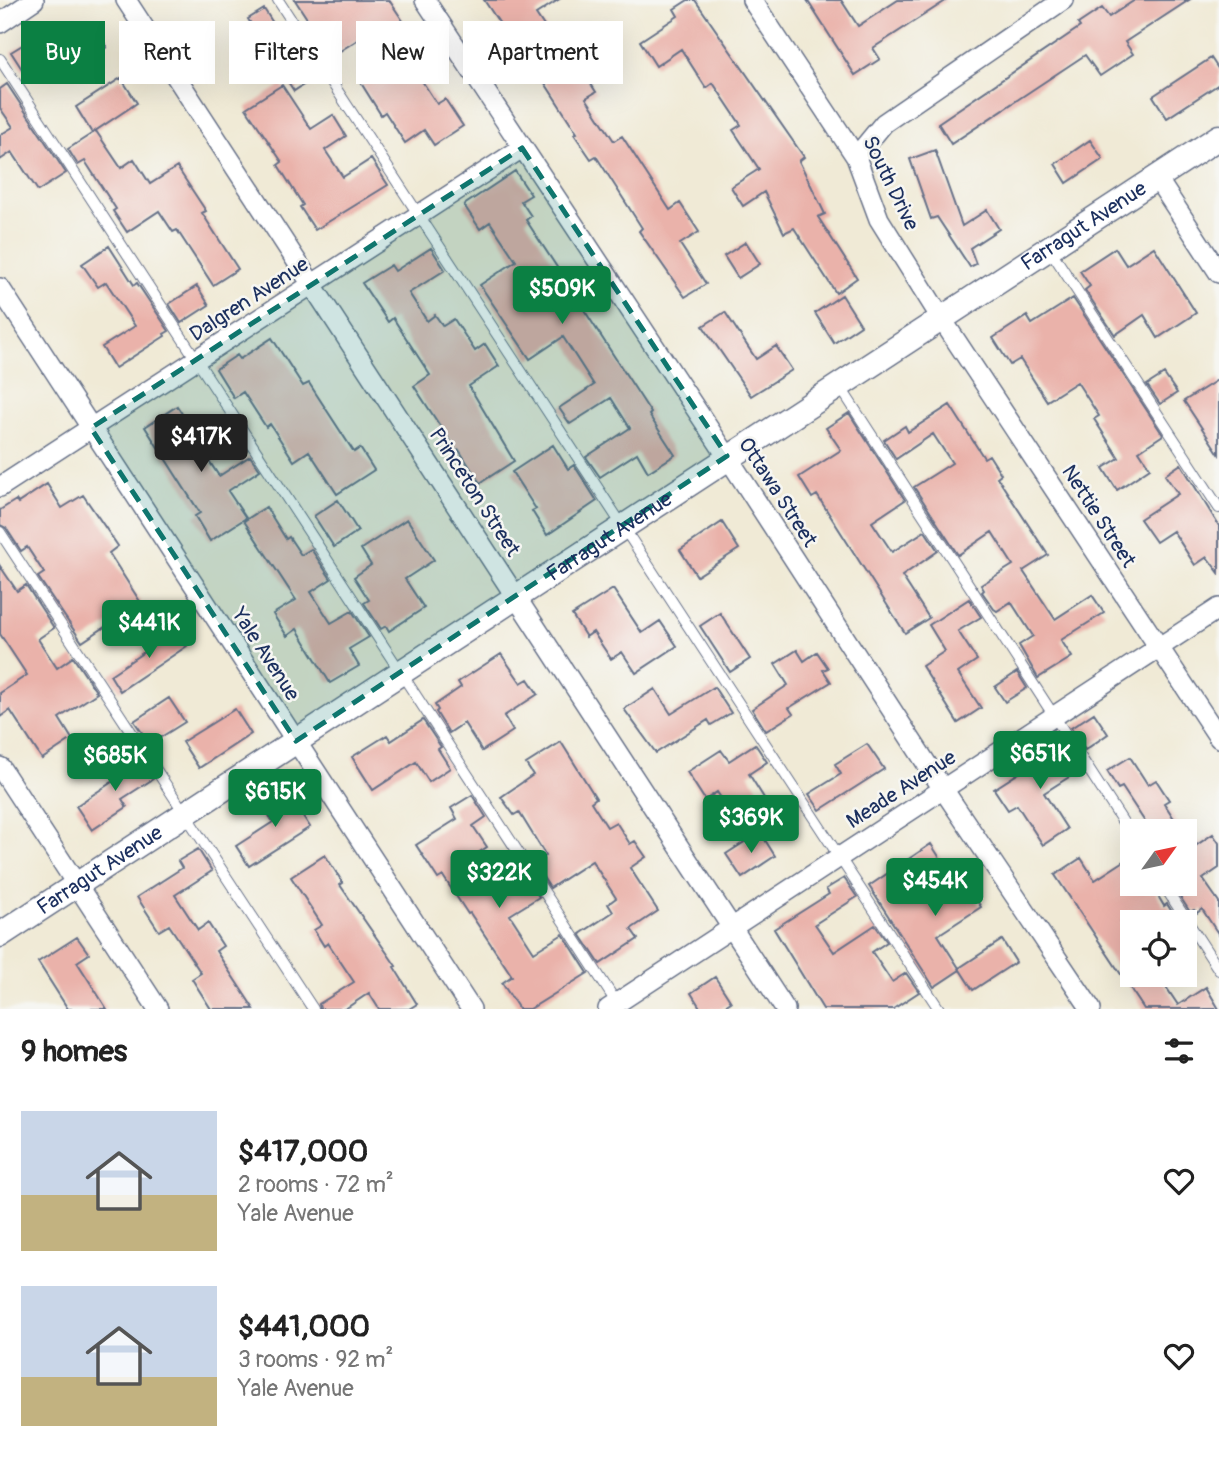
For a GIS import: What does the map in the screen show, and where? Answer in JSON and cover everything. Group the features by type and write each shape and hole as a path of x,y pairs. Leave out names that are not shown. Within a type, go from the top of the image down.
{"street":[{"path":"0,23 34,0"},
{"name":"Princeton Street","path":"127,0 785,1009"},
{"name":"Ottawa Street","path":"425,0 727,456 943,789 1091,1009"},
{"name":"South Drive","path":"752,0 856,157 879,219 942,318"},
{"path":"856,157 884,123 1063,0"},
{"name":"Farragut Avenue","path":"0,935 1219,136"},
{"name":"Dalgren Avenue","path":"0,487 522,148"},
{"path":"1156,177 1219,273"},
{"name":"Yale Avenue","path":"0,288 471,1009"},
{"name":"Nettie Street","path":"942,318 1219,738"},
{"name":"Meade Avenue","path":"616,1007 732,927 1219,608"},
{"path":"0,766 158,1009"}],"lane":[{"path":"278,0 939,1009"},
{"path":"0,59 616,1007"},
{"path":"1048,248 1219,508"},
{"path":"839,384 1121,819"},
{"path":"0,532 313,1009"},
{"path":"1171,896 1219,970"}],"highlighted area":[{"path":"522,148 727,456 296,741 91,428"}],"building":[{"path":"295,0 389,0 403,21 356,21 356,41 342,50 342,21 309,21"},
{"path":"484,0 558,0 536,14 541,21 498,21"},
{"path":"688,0 695,0 804,157 799,161 825,214 818,217 857,278 836,293 794,228 784,233 764,192 743,206 731,187 759,169 733,130 741,125 713,83 706,88 681,49 656,66 640,41 678,16 674,9"},
{"path":"807,0 841,0 858,26 898,0 947,0 873,48 880,59 855,75"},
{"path":"1135,0 1189,0 1125,42 1133,54 1100,76 1085,55 951,144 938,123 1080,27 1078,24 1102,8 1109,17"},
{"path":"264,9 272,21 249,21 248,19"},
{"path":"21,46 21,68 11,52"},
{"path":"1211,58 1219,70 1219,84 1167,118 1153,96"},
{"path":"119,79 119,84 125,84 137,103 92,133 76,107"},
{"path":"7,84 66,173 38,191 12,152 0,160 0,135 13,127 0,108 0,89"},
{"path":"290,84 305,84 294,91"},
{"path":"362,84 424,84 437,104 445,99 463,126 434,145 424,130 405,143 385,112 381,115"},
{"path":"546,84 591,84 596,92 586,98 614,141 622,136 670,210 680,203 699,232 680,244 706,284 685,297 639,231 642,228 596,156 591,159 574,134 577,133"},
{"path":"282,85 311,129 333,115 346,136 325,150 343,177 371,159 388,185 315,230 278,165 282,162 246,108"},
{"path":"96,131 121,168 134,159 150,184 177,167 206,211 202,213 238,269 213,285 177,230 173,232 159,211 127,232 113,211 116,209 85,161 78,165 68,149"},
{"path":"1090,140 1103,159 1067,183 1055,164"},
{"path":"935,150 962,226 987,210 999,229 970,248 976,264 970,267 937,217 931,219 910,159"},
{"path":"515,171 531,195 521,201 531,216 526,220 564,278 566,276 580,297 577,299 675,455 648,472 637,453 600,477 586,457 630,428 611,398 570,424 559,408 594,385 563,337 530,359 480,285 516,261 490,222 480,229 464,205"},
{"path":"746,242 760,264 738,278 724,256"},
{"path":"109,246 169,331 115,368 102,347 135,326 106,282 98,287 82,264"},
{"path":"1154,247 1196,313 1158,338 1144,315 1115,335 1085,290 1090,286 1080,271 1115,248 1126,265"},
{"path":"431,248 445,270 409,293 427,321 435,315 443,326 454,319 475,351 485,344 499,366 469,386 514,461 480,483 414,386 430,375 393,318 388,322 362,283 391,265 395,271"},
{"path":"197,286 209,305 181,323 169,304"},
{"path":"842,295 861,325 834,343 815,313"},
{"path":"1073,298 1163,435 1139,451 1150,468 1117,490 1103,468 1119,458 1094,419 1099,416 1077,382 1047,401 1020,359 1010,365 993,338 1027,316 1032,324"},
{"path":"725,312 756,359 776,346 792,370 751,396 703,326"},
{"path":"272,338 303,386 309,383 354,452 360,448 374,470 337,494 309,451 294,461 270,424 266,427 243,392 234,398 216,369 237,355 240,359"},
{"path":"1164,374 1177,393 1160,404 1147,385"},
{"path":"1219,379 1219,454 1184,401"},
{"path":"950,405 984,458 989,455 1001,474 997,477 1048,555 1023,571 1055,619 1092,595 1104,613 1061,640 1072,657 1038,678 1019,645 1033,636 1011,602 997,611 982,592 984,590 981,585 1013,565 992,532 958,555 914,487 952,463 933,434 896,459 884,440 905,426 908,432"},
{"path":"177,406 219,476 250,456 260,470 228,491 246,518 210,541 195,516 200,513 145,427"},
{"path":"849,413 905,500 872,522 892,552 925,531 938,551 902,576 929,618 905,633 817,495 812,498 799,477 841,450 826,428"},
{"path":"553,445 568,469 574,465 597,501 547,535 532,511 536,509 512,472"},
{"path":"1181,464 1219,526 1219,573 1207,557 1195,565 1173,531 1156,542 1140,519 1178,494 1165,475"},
{"path":"47,484 62,508 83,495 118,546 109,553 141,603 82,642 38,577 44,573 27,547 21,551 6,528 0,525 0,510 16,500 18,503"},
{"path":"338,500 358,531 334,547 314,516"},
{"path":"266,507 286,539 289,537 301,555 311,549 331,579 311,592 331,623 352,611 369,637 349,649 359,666 330,683 297,629 287,636 273,614 296,600 244,521"},
{"path":"407,519 434,560 405,579 424,608 389,631 386,626 381,629 364,603 369,600 354,577 371,565 361,549"},
{"path":"722,522 739,549 697,576 680,550"},
{"path":"0,566 17,591 26,585 54,628 38,639 57,668 73,657 97,693 59,718 72,739 42,759 10,710 0,717 0,693 27,675 0,634"},
{"path":"613,589 642,633 660,621 677,646 636,673 622,652 611,659 593,632 586,637 572,615"},
{"path":"969,599 981,617 958,631 977,660 958,673 981,708 958,723 922,666 945,651 929,625"},
{"path":"720,613 750,659 730,672 700,626"},
{"path":"177,630 187,646 120,691 110,675"},
{"path":"797,650 804,661 817,652 828,668 823,670 831,682 789,708 793,714 766,731 752,709 788,685 775,664"},
{"path":"501,654 521,683 528,679 538,694 504,716 513,731 482,751 464,723 449,733 436,712 438,710 435,705 461,687 458,682"},
{"path":"1017,672 1027,688 1005,702 995,687"},
{"path":"714,687 731,713 711,725 708,720 656,753 624,709 655,689 671,714"},
{"path":"169,698 185,722 150,744 134,721"},
{"path":"235,709 251,734 199,768 182,742"},
{"path":"1094,713 1108,734 1085,750 1071,728"},
{"path":"423,720 441,747 438,749 450,768 429,782 416,762 373,790 352,757 387,735 391,741"},
{"path":"1060,739 1080,770 1044,793 1067,829 1043,845 1017,805 1008,810 994,789 1055,750 1051,745"},
{"path":"561,742 596,798 591,802 607,827 616,822 630,844 635,841 646,857 630,868 658,911 631,929 638,939 600,964 580,934 613,912 608,904 616,898 592,861 550,888 534,863 546,856 519,812 514,815 501,797 533,775 526,764"},
{"path":"755,744 767,762 749,774 769,806 739,825 717,792 705,800 687,772 721,750 729,761"},
{"path":"867,744 884,769 820,810 809,794 841,774 835,764"},
{"path":"136,753 153,779 122,799 127,807 92,830 76,806 124,774 118,764"},
{"path":"1130,757 1148,785 1156,780 1169,800 1164,803 1174,819 1143,819 1122,787 1118,789 1107,771"},
{"path":"287,791 310,827 249,866 236,846 273,822 263,806"},
{"path":"472,795 486,817 473,826 487,847 475,855 497,887 522,871 539,897 510,915 534,952 563,934 588,973 530,1009 519,1009 502,983 512,976 443,876 438,879 416,845 457,819 451,808"},
{"path":"760,832 775,856 742,878 726,854"},
{"path":"1213,834 1219,843 1219,868 1203,879 1219,902 1219,935 1202,909 1197,913 1197,910 1189,910 1180,896 1197,896 1197,845"},
{"path":"931,844 957,885 964,881 981,907 938,935 959,968 1002,940 1016,962 973,990 960,970 934,987 869,886"},
{"path":"198,849 212,871 175,895 198,930 208,923 223,946 216,951 254,1009 211,1009 192,979 201,973 169,925 159,931 137,897 182,868 178,861"},
{"path":"325,855 343,883 340,885 396,966 394,967 417,1004 409,1009 379,1009 369,993 345,1009 320,1009 319,1004 354,982 328,943 324,946 314,930 322,925 291,877"},
{"path":"1081,858 1095,880 1120,864 1120,896 1158,896 1164,906 1167,904 1171,910 1120,910 1120,973 1055,875"},
{"path":"844,878 857,897 815,924 834,952 875,925 887,942 872,952 892,982 906,973 919,992 893,1009 823,1009 774,929 829,894 826,889"},
{"path":"77,937 89,954 77,962 107,1009 68,1009 38,962"},
{"path":"715,977 731,1002 720,1009 701,1009 691,993"},
{"path":"1129,987 1166,987 1178,1005 1206,987 1219,1009 1144,1009"}]}
